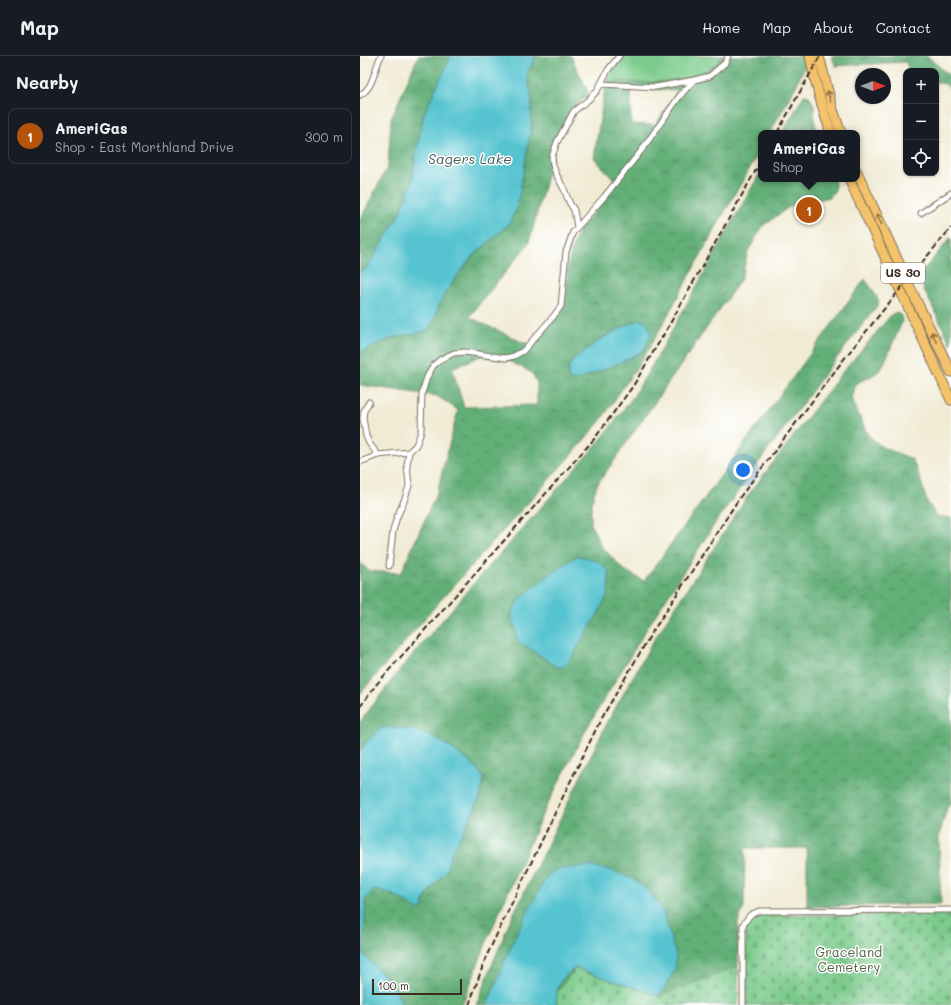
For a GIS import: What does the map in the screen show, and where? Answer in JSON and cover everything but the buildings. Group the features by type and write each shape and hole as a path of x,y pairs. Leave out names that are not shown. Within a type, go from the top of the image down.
{"highway":[{"path":"810,56 823,111 830,130"},
{"path":"819,56 832,107 840,130"},
{"name":"US 30","path":"860,179 951,372"},
{"name":"US 30","path":"850,182 951,400"}],"street":[{"path":"360,95 365,93 369,88 381,56"},
{"path":"577,227 574,210 556,174 552,157 557,142 574,111 598,91 608,70 619,56"},
{"path":"602,84 656,87 694,80 710,76 725,63 728,56"},
{"path":"389,566 393,531 409,486 407,465 409,452 416,445 421,432 422,393 427,377 433,366 441,359 454,353 465,352 506,358 523,351 553,317 560,306 566,252 573,232 604,197 641,151 678,98 694,80"},
{"path":"921,213 951,193"},
{"path":"369,402 364,411 363,418 366,436 369,443 378,455"},
{"path":"360,462 378,455 409,452"},
{"path":"743,1005 743,925 750,915 759,912 951,910"}],"green space":[{"path":"418,56 451,56 424,114 412,182 400,214 367,267 360,273 360,220 388,166 391,119"},
{"path":"536,56 571,56 589,94 569,112 555,140 529,243 469,317 534,346 562,310 566,299 568,266 579,230 618,184 594,158 606,81 652,82 685,78 700,74 713,66 723,56 803,56 806,63 796,86 772,130 758,130 758,154 654,340 601,420 439,602 360,694 360,562 369,571 401,573 437,492 458,410 437,396 360,385 360,353 391,338 414,334 434,320 441,300 456,277 472,257 509,224 517,208 531,129 532,99 527,74","holes":["631,89 678,90 655,125 631,124","639,320 647,343 644,350 622,362 576,358 603,337","481,356 509,361 532,373 537,383 537,405 464,407 452,368"]},
{"path":"622,56 723,56 713,66 700,74 685,78 652,82 606,81"},
{"path":"831,56 927,56 951,77 951,90 946,84 939,83 939,68 908,68 906,62 836,66"},
{"path":"804,95 809,96 814,105 815,124 817,130 784,130"},
{"path":"758,176 758,182 835,182 835,190 830,197 789,207 763,226 748,251 741,279 597,485 591,503 591,525 602,547 623,569 644,581 865,279 879,301 877,306 829,368 716,522 649,625 588,726 543,813 489,936 462,1005 402,1005 391,984 363,954 366,898 374,890 380,891 397,897 418,910 423,908 424,900 435,884 446,872 451,854 480,797 484,778 473,764 450,747 433,737 368,740 360,752 360,722 398,672 603,437 633,397 656,359","holes":["577,556 585,557 609,572 608,594 599,612 557,667 526,646 518,643 515,626 511,617 515,606 524,595 550,574"]},
{"path":"951,237 951,345 918,277"},
{"path":"897,312 901,316 902,322 882,368 875,374 855,384 851,398 868,435 882,447 912,459 920,478 927,502 937,516 951,518 951,804 948,805 939,836 941,904 807,907 807,848 745,848 744,907 738,922 738,966 730,976 694,996 558,998 558,988 564,977 575,968 659,996 676,956 664,914 648,890 632,878 610,870 589,866 555,870 547,876 514,939 487,1005 476,1005 509,923 607,723 653,641 749,494 841,374 892,314"},
{"name":"Graceland Cemetery","path":"951,914 951,1005 746,1005 746,932 750,922 756,917 763,915"},
{"path":"738,966 738,1005 547,1005 575,968 659,996"}],"water":[{"name":"Sagers Lake","path":"451,56 536,56 527,74 532,99 531,129 517,208 509,224 472,257 456,277 441,300 434,320 428,330 391,338 360,353 360,273 367,267 400,214 412,182 424,114"},
{"path":"639,320 648,323 651,334 644,350 622,362 580,379 574,381 569,379 569,367 577,357 608,335"},
{"path":"577,556 599,562 609,572 608,594 599,612 568,663 563,667 557,667 526,646 518,643 515,626 511,617 515,606 524,595 550,574"},
{"path":"393,727 412,730 433,737 450,747 473,764 484,778 480,797 451,854 446,872 435,884 424,900 423,908 418,910 386,892 374,890 366,898 363,954 391,984 402,1005 360,1005 360,752 368,740 381,728"},
{"path":"589,866 610,870 632,878 648,890 664,914 676,956 675,970 659,996 575,968 559,985 556,1005 487,1005 514,939 547,876 555,870"}],"railway":[{"path":"779,130 820,56"},
{"path":"360,707 375,686 595,438 633,386 667,329 758,166"},
{"path":"469,1005 486,957 601,719 651,634 740,497 844,359 951,228"}],"place":[{"name":"AmeriGas","path":"809,210"}]}
